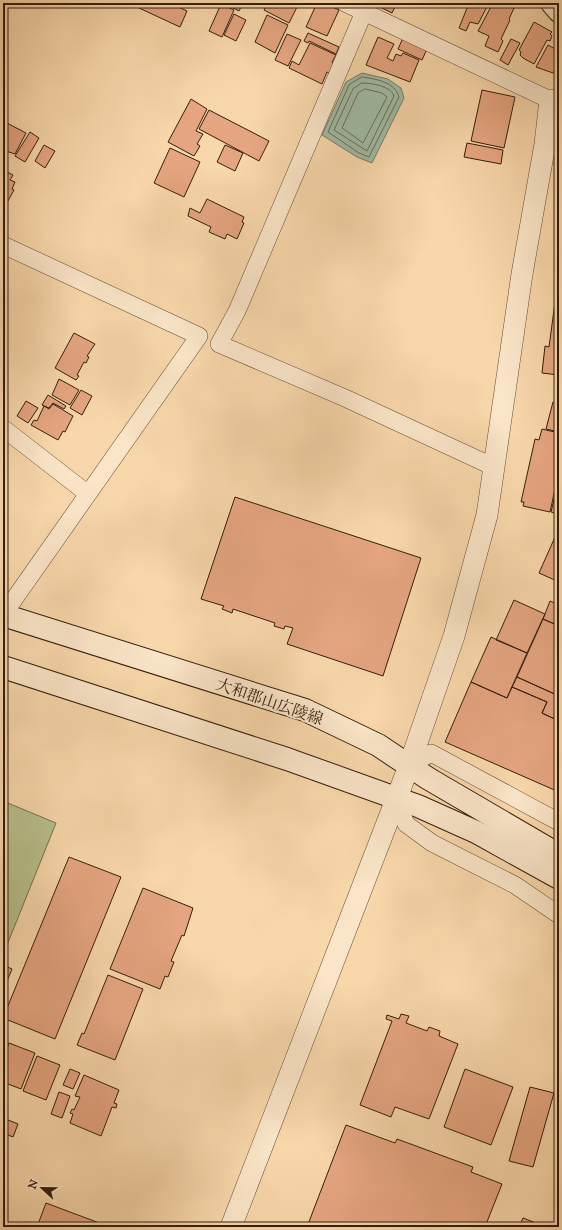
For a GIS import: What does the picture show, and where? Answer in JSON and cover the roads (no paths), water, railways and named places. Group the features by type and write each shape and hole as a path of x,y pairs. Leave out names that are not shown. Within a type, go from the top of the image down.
{"main road":[{"path":"552,3 559,11"},
{"name":"大和郡山広陵線","path":"3,615 305,710 378,745 409,766 559,855"},
{"path":"3,667 287,760 418,806 476,832 559,878"}],"street":[{"path":"231,1227 409,766 454,636 487,515 522,274 545,144 555,100 345,3"},
{"path":"364,12 237,311 219,344 345,398 494,467"},
{"path":"3,245 199,336 3,615"},
{"path":"3,428 88,494"},
{"path":"409,766 430,753 559,822"},
{"path":"396,798 406,824 411,828 432,843 515,885 559,915"}],"water":[{"path":"362,73 388,79 401,88 404,98 372,163 357,157 322,135 346,82"}]}
